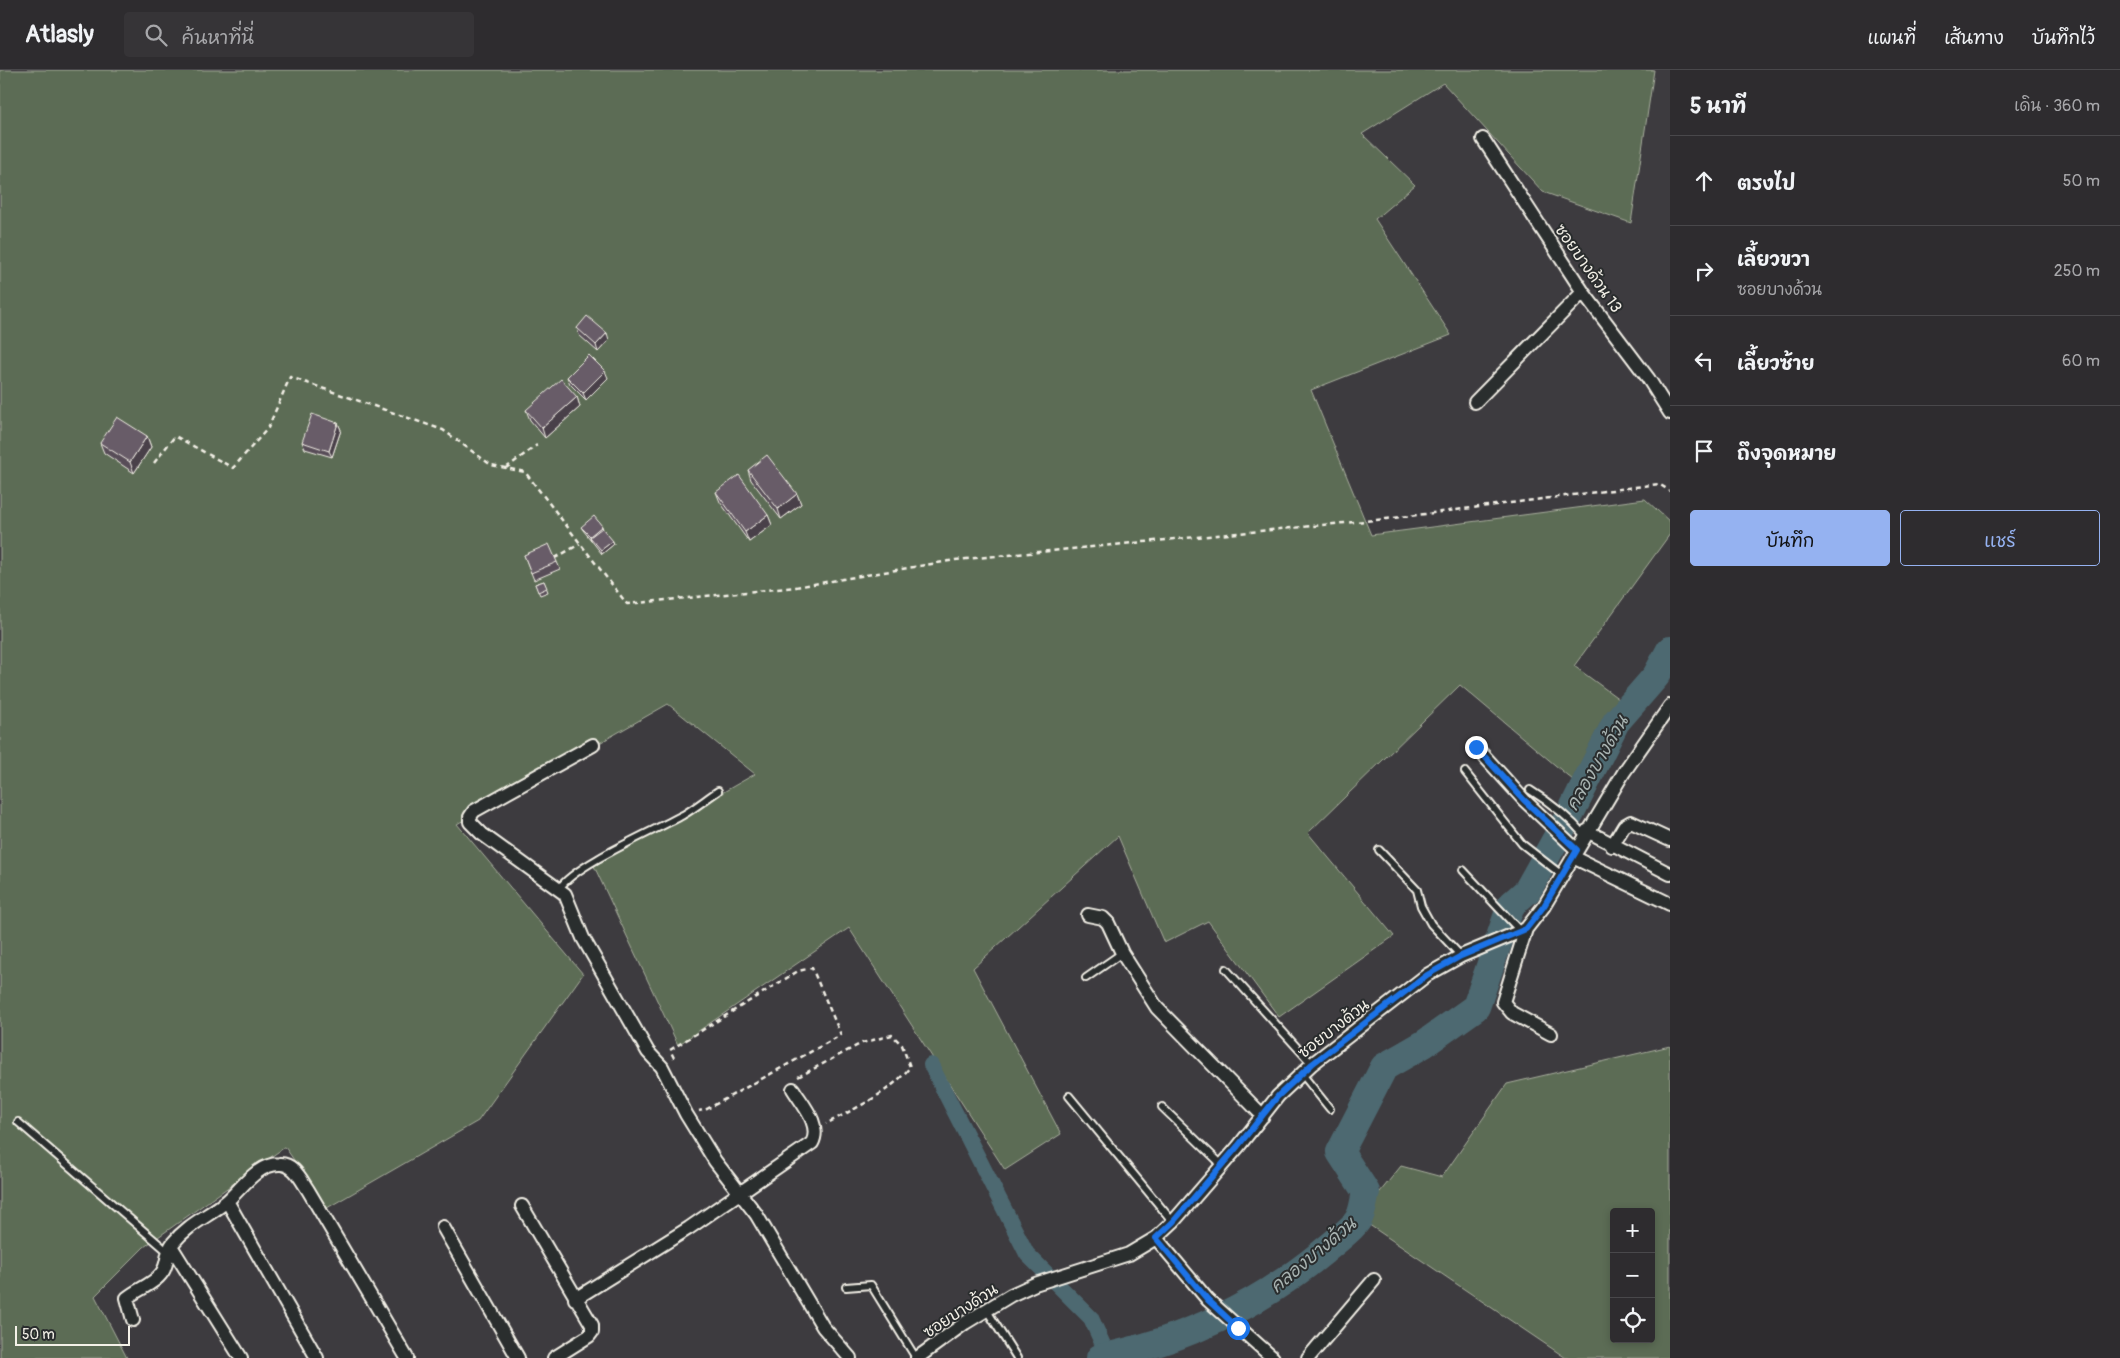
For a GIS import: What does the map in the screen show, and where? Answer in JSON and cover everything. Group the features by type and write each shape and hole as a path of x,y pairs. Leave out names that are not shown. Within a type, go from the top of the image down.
{"street":[{"name":"ซอยบางด้วน 13","path":"1483,139 1583,292 1648,378 1670,413"},
{"path":"1475,402 1583,292"},
{"path":"1551,1034 1512,1013 1503,1002 1520,932 1544,906 1624,772 1670,706"},
{"path":"593,745 474,811 470,817 470,822 482,834 559,889 569,900 583,938 648,1052 662,1067 686,1114 739,1193 756,1214 823,1327 850,1358"},
{"path":"1476,747 1566,841 1575,853 1670,904"},
{"path":"1612,846 1624,826 1631,822 1670,840"},
{"path":"1586,834 1670,874"},
{"path":"1088,915 1103,918 1108,923 1122,953 1157,1008 1263,1116"},
{"name":"ซอยบางด้วน","path":"917,1358 986,1309 1035,1284 1129,1254 1156,1238 1173,1222 1278,1096 1312,1064 1427,975 1467,953 1520,932"},
{"path":"575,1299 689,1228 812,1143 816,1129 811,1117 792,1089"},
{"path":"133,1320 127,1298 161,1276 165,1269 169,1249 188,1227 227,1201 244,1182 270,1165 280,1164 293,1168 308,1190 407,1358"},
{"path":"227,1201 317,1358"},
{"path":"522,1206 592,1325 592,1332 554,1358"},
{"path":"443,1227 518,1358"},
{"path":"1156,1238 1217,1309 1273,1358"},
{"path":"169,1249 241,1358"},
{"path":"1308,1358 1374,1280"}],"lane":[{"path":"1465,772 1522,844 1562,875"},
{"path":"1530,790 1548,801 1586,834"},
{"path":"559,889 568,877 685,814 718,791"},
{"path":"1379,850 1417,890 1421,906 1431,924 1467,953"},
{"path":"1463,870 1520,932"},
{"path":"1086,978 1122,953"},
{"path":"1226,969 1312,1064"},
{"path":"1302,1074 1330,1109"},
{"path":"1069,1096 1173,1222"},
{"path":"1162,1107 1221,1164"},
{"path":"18,1122 169,1249"},
{"path":"846,1287 871,1285 917,1358"},
{"path":"986,1309 1017,1358"}],"path":[{"path":"154,463 175,436 233,468 268,428 290,377 443,430 491,465 525,472 627,604 796,587 955,560 1386,519 1659,484 1670,491"},
{"path":"506,468 537,445"},
{"path":"555,558 580,544"},
{"path":"674,1058 670,1050 798,971 812,968 841,1035 702,1110 686,1114"},
{"path":"792,1089 789,1082 862,1043 892,1035 902,1045 910,1067 901,1079 880,1095 816,1129"},
{"path":"697,1102 702,1110"}],"green space":[{"path":"0,70 1654,70 1631,223 1543,192 1443,83 1362,134 1415,185 1375,219 1451,335 1311,390 1371,535 1645,499 1670,522 1670,534 1574,666 1623,702 1580,786 1460,685 1308,833 1394,936 1279,1017 1208,921 1164,943 1118,836 973,968 1061,1134 1005,1170 849,928 678,1045 594,866 755,774 668,704 457,824 583,974 478,1121 327,1208 285,1147 144,1247 95,1296 127,1358 0,1358"},
{"path":"1670,1046 1670,1358 1566,1358 1359,1218 1401,1166 1442,1177 1507,1084"}],"building":[{"path":"587,316 607,333 596,345 577,328"},
{"path":"589,355 605,371 583,393 567,377"},
{"path":"561,379 577,397 542,428 526,410"},
{"path":"312,414 338,423 329,451 302,442"},
{"path":"117,417 147,436 130,462 100,443"},
{"path":"767,455 797,494 778,509 748,470"},
{"path":"739,475 768,515 745,532 716,492"},
{"path":"594,516 602,526 590,536 581,527"},
{"path":"602,528 613,541 601,550 590,537"},
{"path":"549,544 557,562 531,573 524,555"},
{"path":"544,581 547,588 538,592 535,584"}],"waterway":[{"name":"คลองบางด้วน","path":"1100,1358 1161,1342 1218,1319 1245,1305 1298,1272 1353,1226 1362,1212 1366,1192 1340,1152 1384,1067 1424,1044 1476,1007 1511,905 1527,891 1571,812 1616,722 1656,676 1670,650"},
{"path":"931,1065 1027,1254 1091,1318 1108,1356"}],"route":[{"path":"1238,1328 1208,1300 1156,1238 1173,1222 1278,1096 1312,1064 1427,975 1455,958 1526,929 1544,906 1577,850 1524,800 1476,747"}]}
